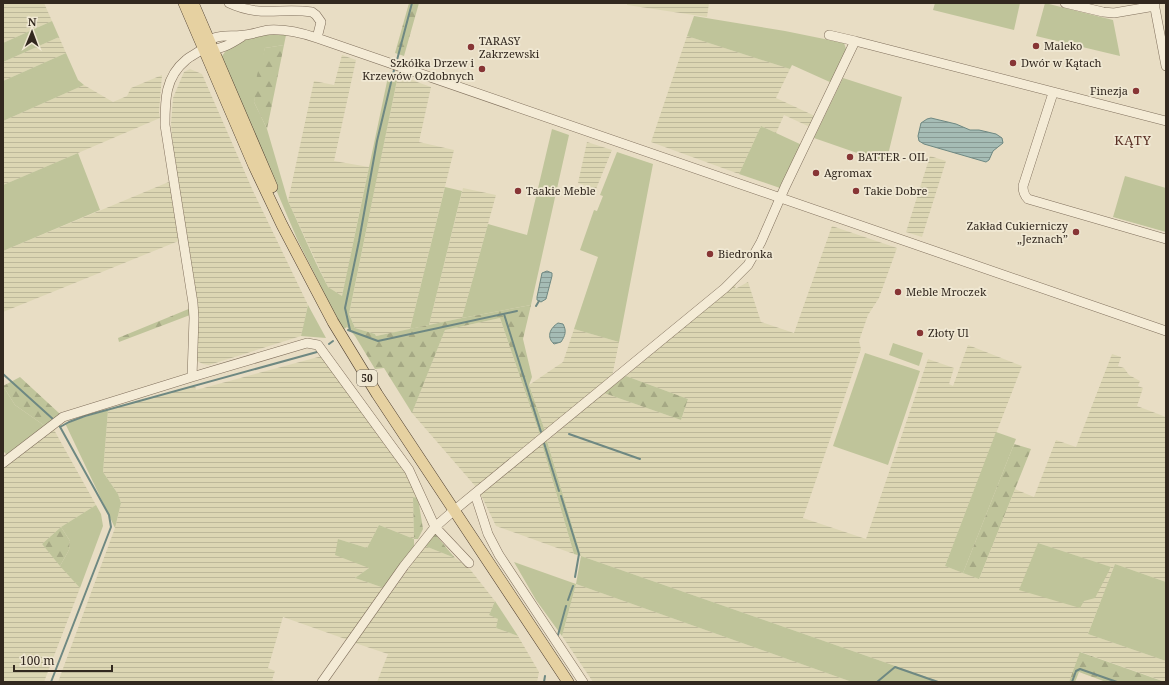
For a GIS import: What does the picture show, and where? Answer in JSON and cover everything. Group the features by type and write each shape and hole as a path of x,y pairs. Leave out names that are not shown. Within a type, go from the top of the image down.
{"main road":[{"name":"50","path":"184,3 208,47"},
{"name":"50","path":"193,3 208,47 254,166 290,240 333,322 360,368 568,682"}],"street":[{"path":"229,3 245,10 256,12 312,12 321,22 318,38"},
{"path":"1065,3 1103,12 1114,13 1155,5 1166,66"},
{"path":"192,377 194,318 193,303 165,125 166,95 172,76 185,60 208,47 227,45 244,35 277,30 297,32 318,38 1166,331"},
{"path":"829,35 1166,121"},
{"path":"322,682 404,566 435,527 736,278 752,259 855,41"},
{"path":"1053,93 1023,186 1023,192 1028,199 1166,239"},
{"path":"3,463 63,417 307,343 318,345 409,470 435,527 469,563"},
{"path":"475,494 488,534 499,555 583,682"}],"shaded area":[{"path":"3,3 44,3 52,21 3,43"},
{"path":"627,3 709,3 707,17 627,5"},
{"path":"687,36 790,69 776,98 815,116 810,127 784,115 776,133 761,126 739,174 651,142"},
{"path":"59,37 66,53 3,81 3,62"},
{"path":"342,55 356,60 334,161 369,167 342,296 328,287 288,201 314,81 334,85"},
{"path":"190,69 202,74 253,191 308,305 301,336 209,365 197,361 198,310 176,180 171,124 173,98 184,72"},
{"path":"162,75 159,112 160,118 3,185 3,121 84,85 113,102 127,96 131,88"},
{"path":"398,75 431,87 419,142 454,150 410,329 376,336 375,334 355,328 349,314"},
{"path":"587,142 612,150 596,189 578,183"},
{"path":"930,156 946,161 922,237 906,232"},
{"path":"171,181 181,240 3,312 3,251"},
{"path":"463,188 496,195 462,318 429,325"},
{"path":"832,226 897,248 879,298 868,315 859,341 861,349 803,518 866,539 928,359 954,368 949,384 953,386 968,345 1022,366 945,566 979,579 1015,489 1034,497 1056,440 1076,447 1112,354 1121,357 1118,366 1124,368 1129,375 1140,381 1138,386 1143,388 1137,406 1166,417 1166,582 1115,564 1088,634 1166,661 1166,682 1081,652 1069,682 941,682 581,556 547,441 604,393 681,420 688,399 626,376 736,284 735,289 748,282 761,322 794,333","holes":["1038,543 1111,568 1084,601"]},
{"path":"500,318 540,435 476,487 412,413 445,330"},
{"path":"574,329 619,342 612,377 545,431 529,385 563,362"},
{"path":"322,356 405,471 418,498 413,497 414,539 379,525 367,548 338,539 369,568 355,578 384,588 348,640 283,617 268,668 275,671 272,680 278,682 58,682 115,528 121,503 118,494 103,472 108,410 195,385 196,390"},
{"path":"53,428 96,505 61,527 42,544 80,588 44,682 3,682 3,466"},
{"path":"542,444 574,554 496,526 480,493"},
{"path":"425,546 455,558 469,568 495,601 489,615 499,619 496,628 518,636 539,672 537,682 377,682 388,654 355,643"},
{"path":"576,584 852,682 593,682 562,636"}],"green space":[{"path":"409,3 419,3 404,56 395,53"},
{"path":"935,3 1020,3 1014,30 933,10"},
{"path":"1045,3 1113,20 1120,56 1036,36"},
{"path":"694,16 785,31 844,43 847,52 832,83 792,65 790,69 687,36"},
{"path":"52,21 59,37 3,62 3,43"},
{"path":"271,34 286,35 284,45 265,48 254,102 267,129 288,201 316,263 328,287 342,296 389,72 398,75 349,314 355,328 355,336 347,327 343,330 298,241 234,91 222,56 237,43 251,38"},
{"path":"284,45 267,129 254,102 257,75 265,48"},
{"path":"66,53 78,80 84,85 3,121 3,81"},
{"path":"843,78 902,97 886,163 814,138"},
{"path":"761,126 802,145 780,188 739,174"},
{"path":"552,129 569,135 531,305 462,318 488,224 527,235"},
{"path":"617,152 653,164 619,342 574,329 598,257 580,250 594,210 597,211 603,196 600,195"},
{"path":"78,153 100,210 3,251 3,185"},
{"path":"1125,176 1166,188 1166,232 1113,217"},
{"path":"445,187 462,191 429,325 410,329"},
{"path":"308,305 326,338 301,336"},
{"path":"531,305 523,339 532,377 529,385 545,431 540,435 500,318 445,330 412,413 384,368 375,369 355,336 355,328 375,334 376,336"},
{"path":"191,308 190,315 119,342 118,338"},
{"path":"893,343 923,353 919,366 889,355"},
{"path":"865,353 920,371 888,465 833,446"},
{"path":"626,376 688,399 681,420 604,393"},
{"path":"20,377 60,414 45,426 15,405 3,386"},
{"path":"3,386 15,405 45,426 7,455 3,451"},
{"path":"108,410 103,472 118,494 121,503 115,528 65,423"},
{"path":"996,432 1016,439 963,573 945,566"},
{"path":"547,441 581,556 574,554 542,444"},
{"path":"1014,444 1031,449 979,579 963,573"},
{"path":"413,497 418,498 423,529 418,539 414,539"},
{"path":"96,505 101,514 103,526 80,588 60,566 69,550 70,541 61,527"},
{"path":"379,525 414,539 414,546 384,588 355,578 369,568 335,555 338,539 367,548"},
{"path":"61,527 70,541 69,550 60,566 42,544"},
{"path":"435,534 455,558 425,546"},
{"path":"1038,543 1111,567 1095,598 1084,601 1080,608 1019,590"},
{"path":"581,556 941,682 852,682 576,584"},
{"path":"514,562 576,584 562,636 536,600"},
{"path":"1115,564 1166,582 1166,661 1088,634"},
{"path":"495,601 518,636 496,628 498,619 489,615"},
{"path":"1080,652 1165,682 1106,682 1079,672 1075,682 1069,682"}],"water":[{"path":"931,118 956,124 970,130 979,130 996,134 1002,138 1003,143 993,151 989,160 986,162 924,144 919,141 918,136 921,123"},
{"path":"547,271 552,273 552,276 546,299 541,302 537,300 537,297 542,273"},
{"path":"558,323 563,324 565,333 561,342 554,344 550,338 550,333 553,327"}],"waterway":[{"path":"397,60 412,3"},
{"path":"350,330 345,308 377,141 394,70"},
{"path":"536,306 539,301"},
{"path":"348,330 378,341 517,311"},
{"path":"504,314 541,432"},
{"path":"329,344 333,341"},
{"path":"60,427 85,416 317,352"},
{"path":"3,374 54,420"},
{"path":"51,682 111,527 109,515 59,425"},
{"path":"569,434 640,459"},
{"path":"544,443 559,491"},
{"path":"561,496 579,554 575,577"},
{"path":"568,600 573,586"},
{"path":"558,635 566,606"},
{"path":"877,682 895,667 938,682"},
{"path":"1072,682 1076,671 1080,669 1117,682"},
{"path":"544,682 545,676"}],"place":[{"name":"Maleko","path":"1036,46"},
{"name":"TARASY Zakrzewski","path":"471,47"},
{"name":"Dwór w Kątach","path":"1013,63"},
{"name":"Szkółka Drzew i Krzewów Ozdobnych","path":"482,69"},
{"name":"Finezja","path":"1136,91"},
{"name":"BATTER - OIL","path":"850,157"},
{"name":"Agromax","path":"816,173"},
{"name":"Taakie Meble","path":"518,191"},
{"name":"Takie Dobre","path":"856,191"},
{"name":"Zakład Cukierniczy „Jeznach”","path":"1076,232"},
{"name":"Biedronka","path":"710,254"},
{"name":"Meble Mroczek","path":"898,292"},
{"name":"Złoty Ul","path":"920,333"}],"district":[{"name":"KĄTY","path":"1133,140"}]}
